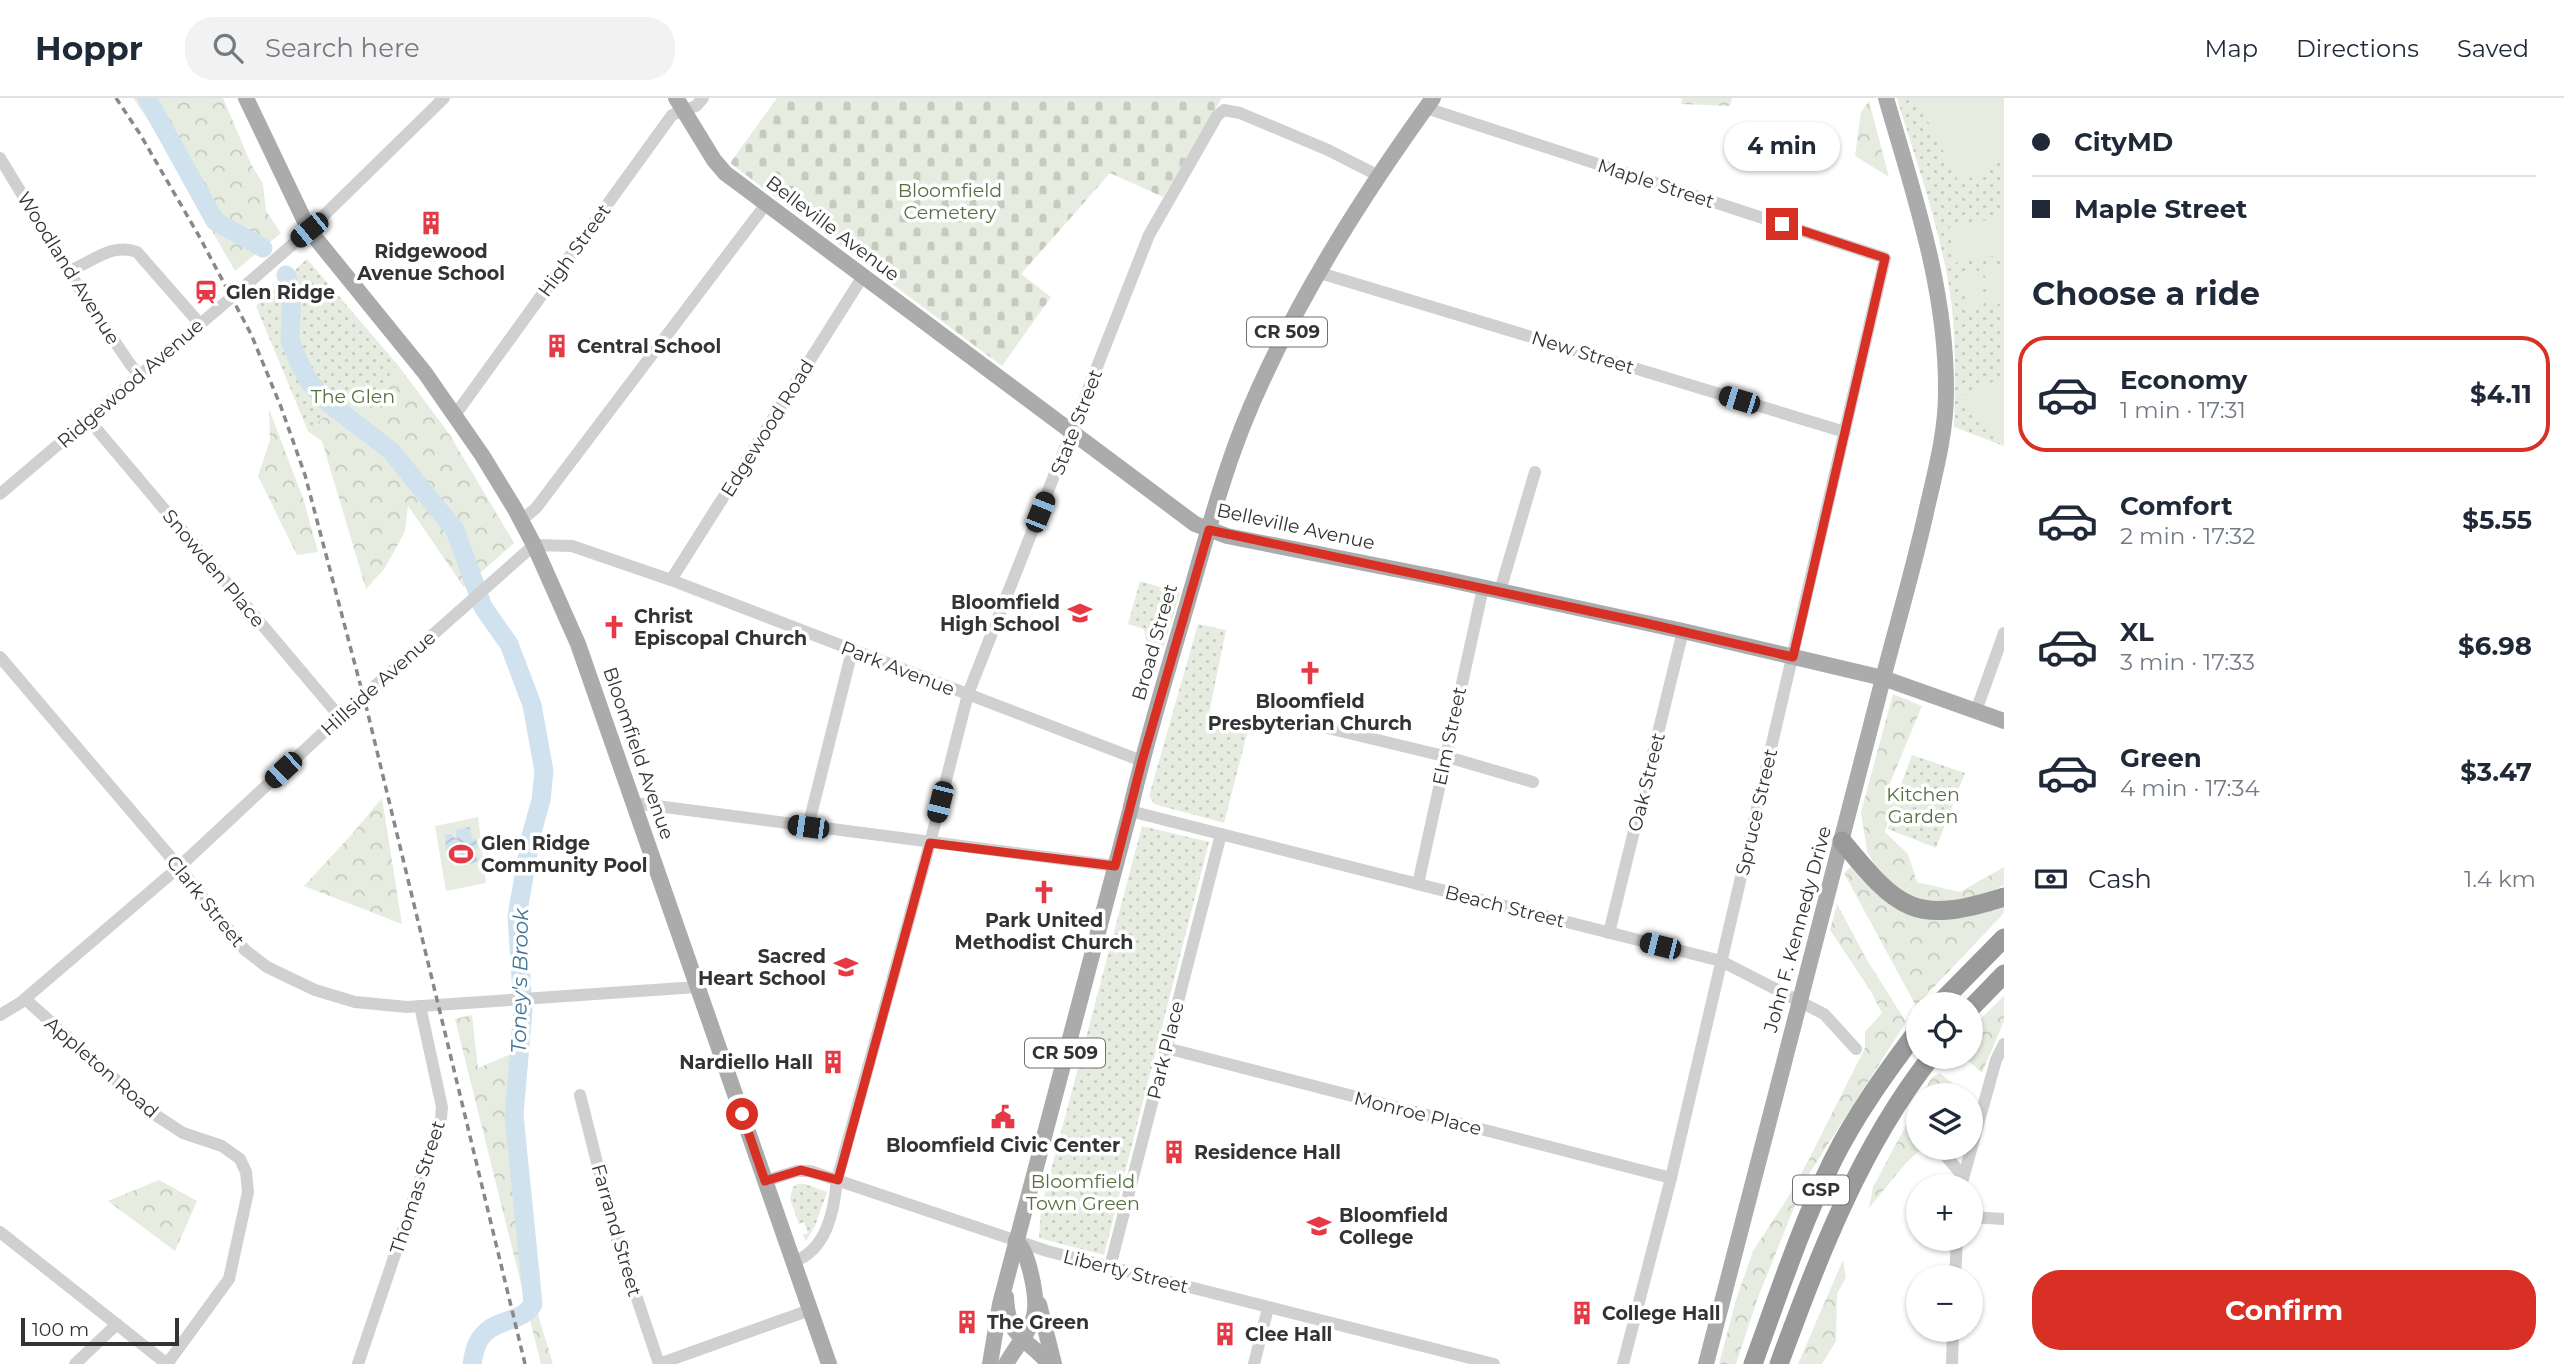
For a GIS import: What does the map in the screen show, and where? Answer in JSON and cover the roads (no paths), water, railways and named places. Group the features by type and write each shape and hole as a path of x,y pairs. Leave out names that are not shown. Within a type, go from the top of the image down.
{"highway":[{"path":"1842,841 1877,884 1911,907 1952,911 2004,897"},
{"path":"1951,992 2004,938"},
{"path":"1983,996 2004,974"},
{"name":"GSP","path":"1753,1364 1796,1247 1834,1160 1863,1110 1906,1048"},
{"name":"GSP","path":"1779,1364 1830,1230 1855,1178 1882,1127 1923,1069"}],"main road":[{"name":"Bloomfield Avenue","path":"246,98 309,230 425,373 522,520 534,545 578,644 829,1364"},
{"name":"John F. Kennedy Drive","path":"1877,98 1923,264 1934,329 1936,394 1927,482 1928,505"},
{"name":"John F. Kennedy Drive","path":"1706,1364 1910,582 1938,468 1944,429 1946,394 1943,328 1933,262 1886,98"},
{"name":"Broad Street","path":"990,1364 1000,1304 1016,1240 1142,761 1241,429 1279,348 1321,273 1379,176 1430,103"},
{"name":"Belleville Avenue","path":"680,104 713,160 724,173 1195,524 1227,536 1483,587 1883,678 2004,721"},
{"name":"CR 509","path":"1016,1240 1027,1259 1051,1364"},
{"name":"CR 509","path":"1006,1281 1008,1317 1022,1341 1051,1364"},
{"path":"1006,1364 1035,1317 1036,1295"}],"street":[{"name":"Ridgewood Avenue","path":"0,494 309,230 444,98"},
{"name":"High Street","path":"455,415 671,115 680,104 696,106 703,98"},
{"name":"Maple Street","path":"1430,103 1885,258"},
{"name":"State Street","path":"793,1262 808,1256 822,1237 832,1213 838,1180 968,694 1149,235 1217,116 1224,110 1240,113 1328,150 1379,176"},
{"name":"Woodland Avenue","path":"1,162 116,344 140,376"},
{"path":"522,520 536,508 766,204"},
{"path":"69,271 112,250 130,249 137,252 200,324"},
{"name":"Spruce Street","path":"1623,1364 1671,1178 1885,258"},
{"name":"New Street","path":"1321,273 1845,432"},
{"name":"Edgewood Road","path":"671,580 863,276"},
{"name":"Snowden Place","path":"89,419 340,717"},
{"path":"1500,591 1535,472"},
{"name":"Park Avenue","path":"534,545 572,546 671,580 1142,761"},
{"name":"Hillside Avenue","path":"3,1009 25,999 179,867 340,717 534,545"},
{"name":"Elm Street","path":"1418,884 1483,587"},
{"name":"Oak Street","path":"1609,933 1684,631"},
{"path":"1976,711 2004,633"},
{"path":"808,827 852,651"},
{"name":"Clark Street","path":"0,657 179,867 245,950 267,967 315,990 341,999 381,1005 420,1006 697,987"},
{"path":"1311,724 1444,756 1533,782"},
{"path":"635,803 1115,866"},
{"name":"Beach Street","path":"1130,811 1721,961 1824,1014 1856,1049"},
{"name":"Park Place","path":"1110,1267 1221,834"},
{"name":"Appleton Road","path":"25,999 154,1114 183,1133 222,1146 240,1159 246,1172 248,1192 229,1279 167,1364"},
{"name":"Thomas Street","path":"358,1364 441,1118 442,1107 420,1006"},
{"path":"1964,1174 1996,1059 2004,1044"},
{"name":"Monroe Place","path":"1166,1048 1671,1178"},
{"name":"Farrand Street","path":"580,1095 614,1230 659,1364"},
{"name":"Liberty Street","path":"765,1181 801,1170 1047,1251 1468,1361 1494,1364"},
{"path":"1983,1218 2004,1219"},
{"path":"0,1232 167,1364"},
{"path":"1254,1364 1268,1307"},
{"path":"659,1364 810,1310"},
{"path":"75,1364 117,1324"},
{"path":"1952,1364 1953,1342"}],"water":[{"path":"470,827 472,839 476,839 478,862 463,866 459,849 446,852 445,835 451,834 457,840 455,830"}],"waterway":[{"name":"Toney's Brook","path":"147,98 215,221 263,248"},
{"name":"Toney's Brook","path":"286,275 292,292 290,340 308,380 325,400 391,451 455,530 483,607 509,644 532,705 544,771 541,800 531,836 517,916 523,1010 514,1115 533,1304 524,1314 490,1328 477,1343 472,1364"}],"railway":[{"path":"116,98 199,236 251,334 305,475 368,714 525,1364"}],"place":[{"name":"Ridgewood Avenue School","path":"431,223"},
{"name":"Glen Ridge","path":"206,292"},
{"name":"Central School","path":"557,346"},
{"name":"Bloomfield High School","path":"1080,613"},
{"name":"Christ Episcopal Church","path":"614,627"},
{"name":"Bloomfield Presbyterian Church","path":"1310,673"},
{"name":"Glen Ridge Community Pool","path":"461,854"},
{"name":"Park United Methodist Church","path":"1044,892"},
{"name":"Sacred Heart School","path":"846,967"},
{"name":"Nardiello Hall","path":"833,1062"},
{"name":"Bloomfield Civic Center","path":"1003,1117"},
{"name":"Residence Hall","path":"1174,1152"},
{"name":"Bloomfield College","path":"1319,1226"},
{"name":"College Hall","path":"1582,1313"},
{"name":"The Green","path":"967,1322"},
{"name":"Clee Hall","path":"1225,1334"}],"park label":[{"name":"Bloomfield Cemetery","path":"950,201"},
{"name":"The Glen","path":"353,396"},
{"name":"Kitchen Garden","path":"1923,805"},
{"name":"Bloomfield Town Green","path":"1083,1192"}]}
